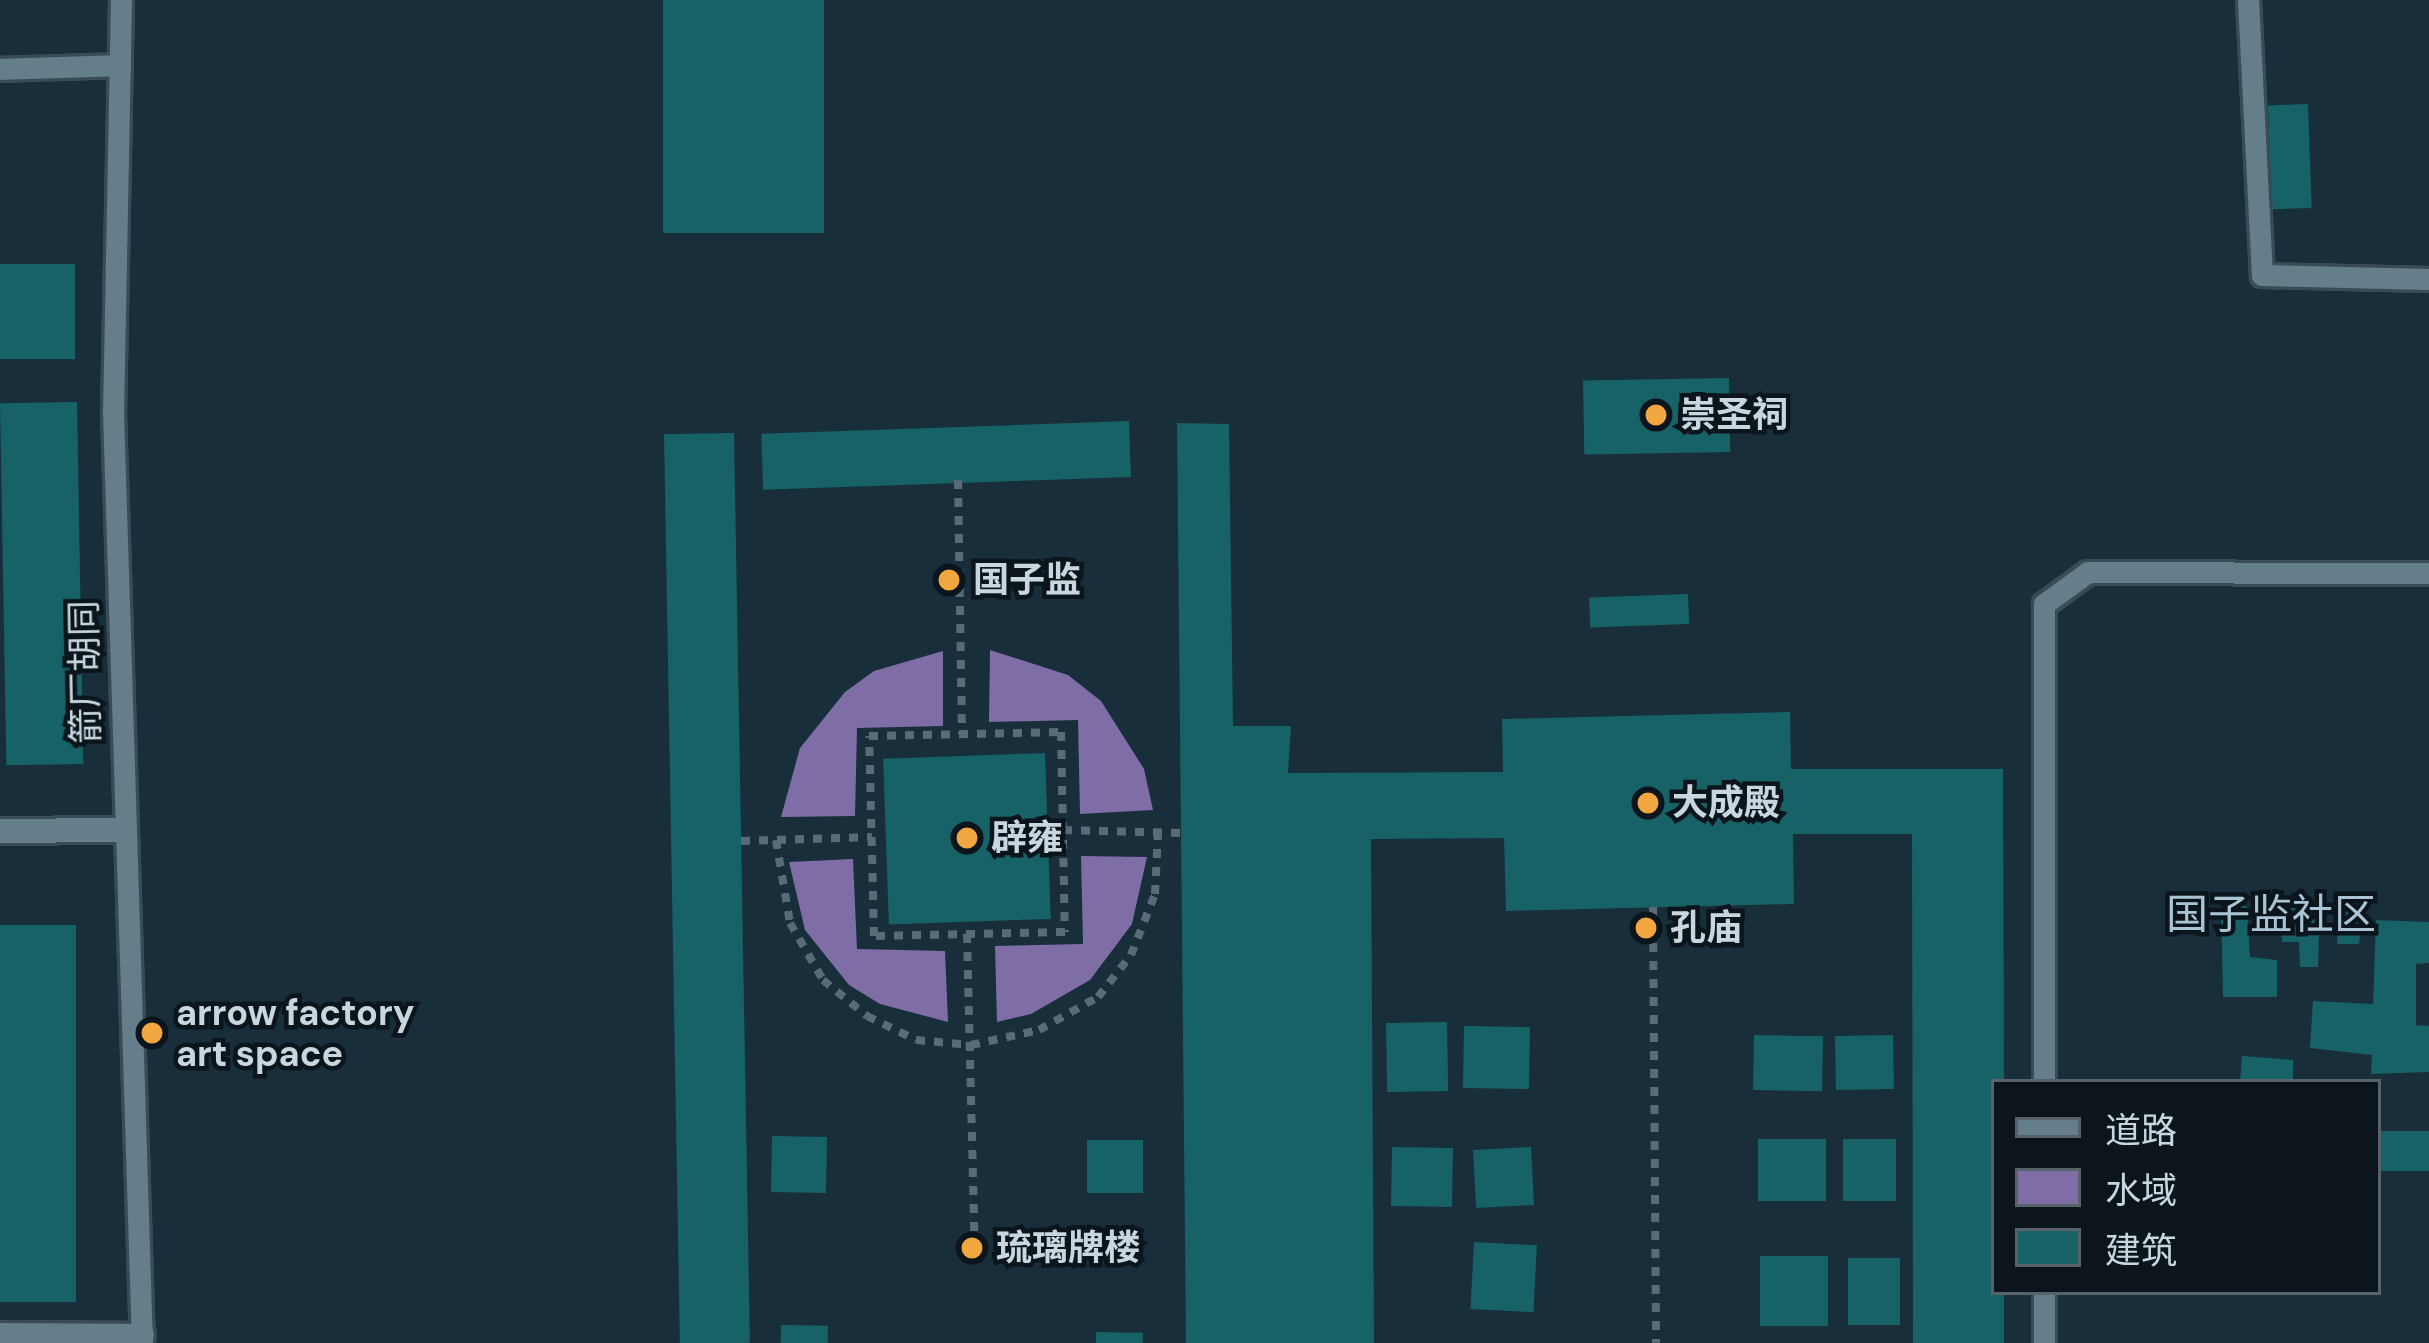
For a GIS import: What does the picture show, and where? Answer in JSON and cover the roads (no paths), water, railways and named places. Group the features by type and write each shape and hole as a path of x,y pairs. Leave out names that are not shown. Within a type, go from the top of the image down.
{"street":[{"path":"0,831 121,830"}],"lane":[{"name":"箭厂胡同","path":"122,0 112,412 121,830 139,1083 143,1338"},
{"path":"2248,0 2261,275 2429,279"},
{"path":"0,69 120,65"},
{"path":"2044,1079 2044,604 2088,572 2429,573"},
{"path":"2044,1295 2044,1343"},
{"path":"0,1333 143,1338"}],"water":[{"path":"990,650 1068,675 1101,701 1144,769 1153,810 1080,814 1078,720 989,722"},
{"path":"943,651 943,726 857,728 855,816 781,817 800,748 845,692 874,671"},
{"path":"1081,856 1147,857 1132,924 1090,980 1031,1014 997,1022 995,946 1083,944"},
{"path":"853,859 857,949 945,951 948,1022 880,1004 849,985 805,930 789,862"}],"place":[{"name":"崇圣祠","path":"1656,415"},
{"name":"国子监","path":"949,580"},
{"name":"大成殿","path":"1648,803"},
{"name":"辟雍","path":"967,838"},
{"name":"孔庙","path":"1646,928"},
{"name":"arrow factory art space","path":"152,1033"},
{"name":"琉璃牌楼","path":"972,1248"}],"district":[{"name":"国子监社区","path":"2271,915"}]}
